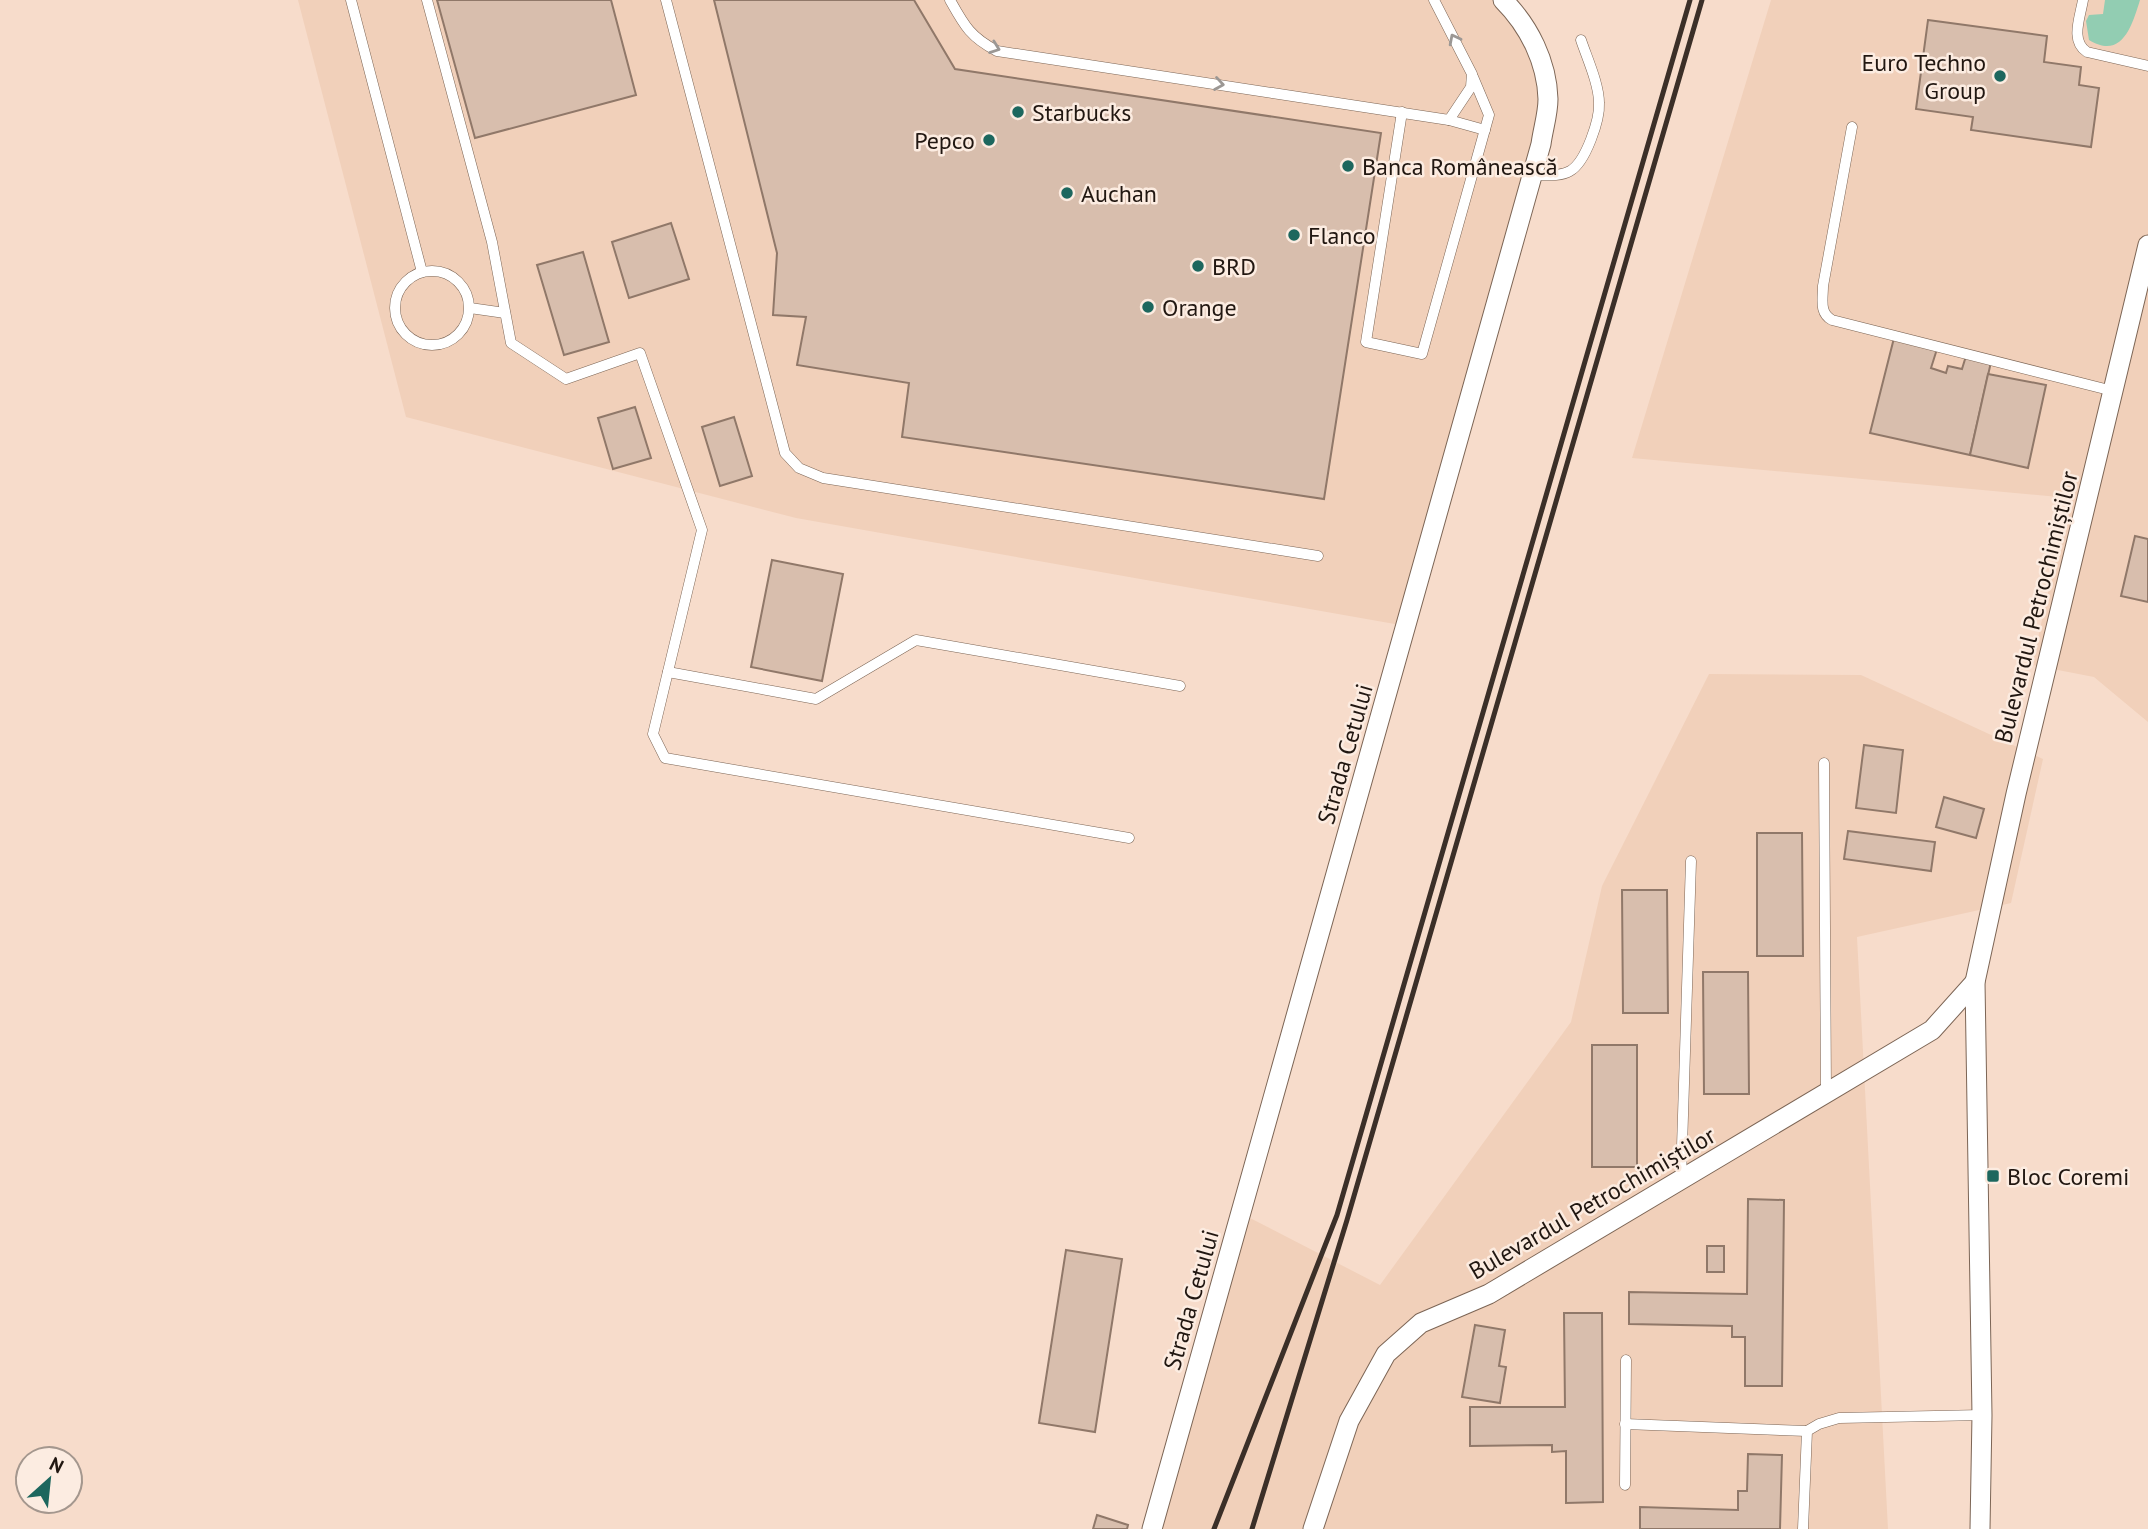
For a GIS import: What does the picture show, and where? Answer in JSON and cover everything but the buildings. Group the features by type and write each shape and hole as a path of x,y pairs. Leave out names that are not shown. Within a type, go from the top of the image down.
{"street":[{"name":"Strada Cetului","path":"1152,1529 1541,144 1548,100 1544,67 1530,33 1503,0"},
{"name":"Bulevardul Petrochimiștilor","path":"1980,1529 1982,1415 1975,982 2016,794 2148,245"},
{"name":"Bulevardul Petrochimiștilor","path":"1313,1529 1349,1421 1386,1354 1421,1323 1489,1294 1933,1030 1975,982"}],"lane":[{"path":"351,0 422,272"},
{"path":"428,0 492,242 511,343 566,379 640,353 702,530 653,734 665,758 1129,838"},
{"path":"666,0 785,453 799,468 823,478 1318,556"},
{"path":"950,0 964,25 978,41 997,51 1402,112 1449,120 1485,130"},
{"path":"1402,112 1366,342 1422,354 1489,115 1472,74 1434,0"},
{"path":"2083,0 2076,39 2080,47 2087,52 2148,66"},
{"path":"1533,175 1570,171 1585,156 1589,146 1600,105 1581,40"},
{"path":"1449,120 1471,87 1472,74"},
{"path":"1852,127 1823,286 1825,317 2113,391"},
{"path":"436,271 449,275 460,283 467,295 470,308 467,322 460,334 449,342 422,344 410,338 401,328 396,315 396,301 410,278 422,272 436,271"},
{"path":"470,308 505,313"},
{"path":"668,672 816,699 916,640 1180,686"},
{"path":"1824,763 1826,1093"},
{"path":"1681,1180 1691,860"},
{"path":"1625,1485 1626,1360"},
{"path":"1625,1424 1807,1431 1839,1418 1982,1415"},
{"path":"1803,1529 1807,1431"}],"shaded area":[{"path":"298,0 1503,0 1511,8 1548,100 1406,626 796,518 406,417"},
{"path":"1771,0 2148,0 2148,722 2094,677 2032,665 2069,498 1632,458"},
{"path":"1709,674 1861,675 2043,759 2011,903 1857,937 1888,1529 1159,1529 1184,1418 1250,1218 1380,1285 1571,1022 1602,886"}],"green space":[{"path":"2105,0 2140,0 2124,37 2110,46 2089,40 2086,21 2089,15 2103,14"}],"railway":[{"path":"1214,1529 1337,1215 1690,0"},
{"path":"1252,1529 1347,1220 1702,0"}],"place":[{"name":"Euro Techno Group","path":"2000,76"},
{"name":"Starbucks","path":"1018,112"},
{"name":"Pepco","path":"989,140"},
{"name":"Banca Românească","path":"1348,166"},
{"name":"Auchan","path":"1067,193"},
{"name":"Flanco","path":"1294,235"},
{"name":"BRD","path":"1198,266"},
{"name":"Orange","path":"1148,307"},
{"name":"Bloc Coremi","path":"1993,1176"}]}
